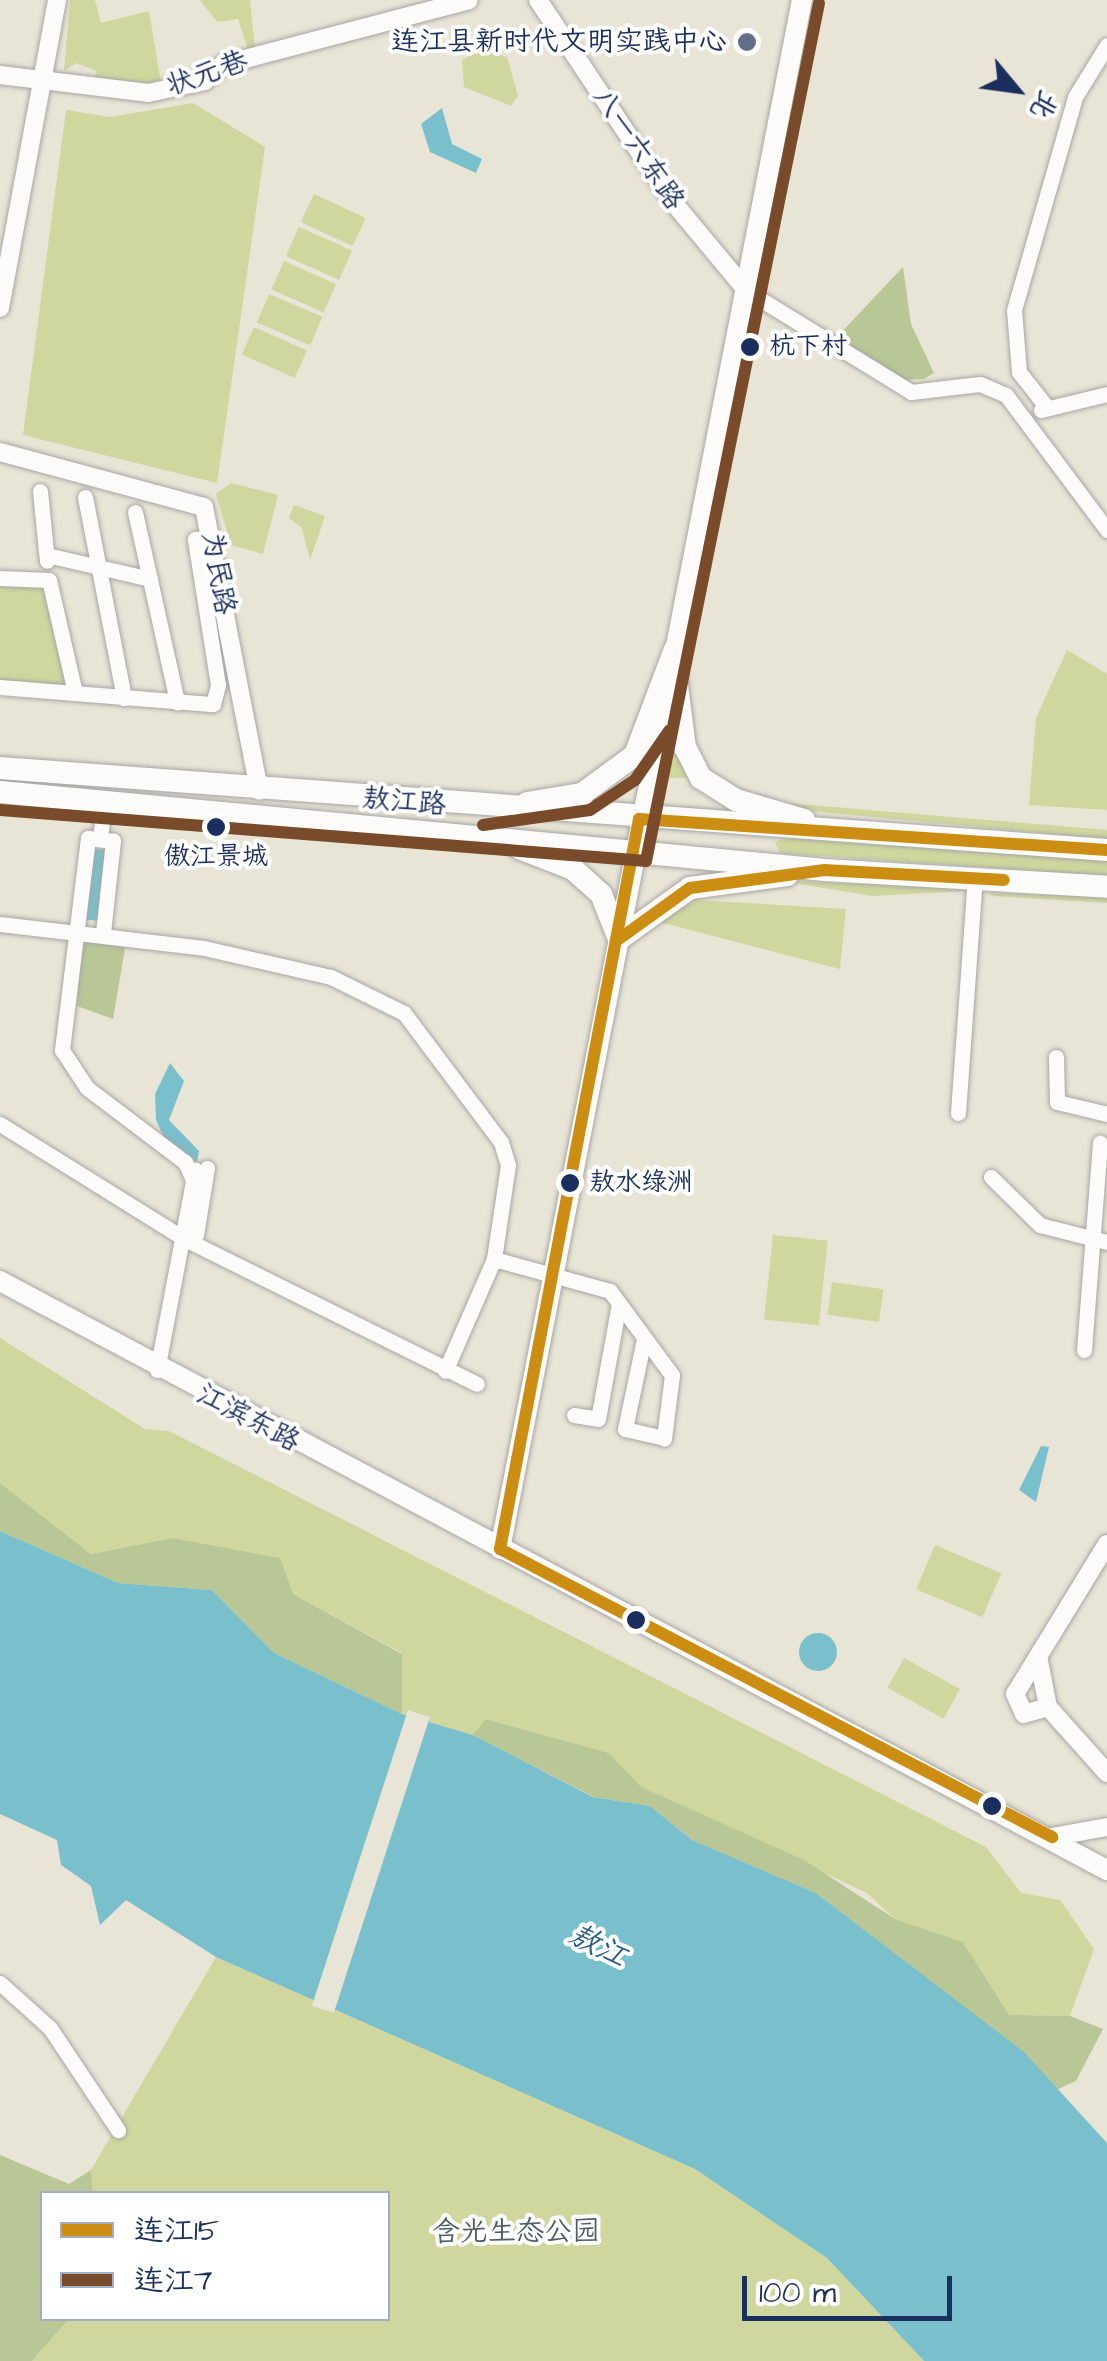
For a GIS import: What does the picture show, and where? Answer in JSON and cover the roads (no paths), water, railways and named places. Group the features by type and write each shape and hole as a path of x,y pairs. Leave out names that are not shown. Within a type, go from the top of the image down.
{"main road":[{"path":"500,1549 619,939 639,819 644,755 676,649 802,0"},
{"path":"676,649 676,710 700,778 736,800 831,828"},
{"path":"475,808 582,794 644,755"},
{"name":"敖江路","path":"0,768 475,808 831,828 1107,850"},
{"name":"敖江路","path":"0,792 826,870 1107,887"},
{"path":"768,864 753,838 774,827"},
{"path":"473,834 572,869 601,894 619,939"},
{"path":"619,939 690,888 826,870"},
{"name":"江滨东路","path":"0,1281 158,1370 1052,1837 1107,1870"}],"street":[{"path":"0,308 57,0"},
{"name":"状元巷","path":"0,75 152,93 205,81 222,64 469,0"},
{"name":"八一六东路","path":"538,0 672,200 748,291"},
{"path":"1045,405 1019,372 1014,310 1075,96 1107,45"},
{"path":"748,291 883,380 911,392 996,388 1028,424 1107,530"},
{"path":"1028,424 1045,405 1107,394"},
{"name":"为民路","path":"0,452 204,508 258,790"},
{"path":"40,491 49,580 75,694"},
{"path":"86,497 124,698"},
{"path":"136,512 176,702"},
{"path":"0,687 176,702 219,698 195,540"},
{"path":"46,555 150,579"},
{"path":"0,578 49,580"},
{"path":"100,836 104,802"},
{"path":"103,932 113,841 100,836 88,838 62,1050 87,1088 199,1171 191,1239 158,1370"},
{"path":"958,1114 975,878"},
{"path":"0,924 103,932 331,977 404,1013 501,1142 509,1188 494,1259 444,1371"},
{"path":"1056,1058 1057,1102 1107,1114"},
{"path":"0,1124 191,1239 444,1371 477,1384"},
{"path":"1084,1350 1100,1142"},
{"path":"991,1177 1040,1225 1107,1242"},
{"path":"191,1239 233,1254"},
{"path":"494,1259 610,1291 672,1375 664,1438 625,1429 644,1339"},
{"path":"574,1416 598,1419 619,1304"},
{"path":"448,1317 466,1326"},
{"path":"608,1360 639,1366"},
{"path":"1048,1707 1029,1716 1015,1700 1107,1544"},
{"path":"1039,1661 1048,1707 1107,1773"},
{"path":"1052,1837 1107,1827"},
{"path":"0,1983 50,2028 118,2130"}],"water":[{"path":"442,108 452,144 482,159 476,173 430,152 421,124"},
{"path":"93,849 105,850 99,921 87,920"},
{"path":"170,1063 184,1081 169,1120 199,1151 197,1162 166,1142 156,1120 155,1094"},
{"path":"1041,1446 1049,1447 1036,1502 1019,1490"},
{"name":"敖江","path":"0,1531 118,1583 212,1590 274,1653 402,1714 473,1735 593,1797 650,1806 692,1840 816,1893 1024,2052 1107,2143 1107,2361 924,2361 827,2258 695,2169 216,1957 126,1900 100,1925 91,1886 61,1865 57,1840 0,1814"},
{"path":"818,1633 832,1638 837,1652 832,1666 818,1671 804,1666 799,1652 804,1638"}],"place":[{"name":"连江县新时代文明实践中心","path":"747,42"},
{"name":"杭下村","path":"750,347"},
{"name":"傲江景城","path":"216,827"},
{"name":"敖水绿洲","path":"570,1183"}],"park label":[{"name":"含光生态公园","path":"516,2232"}]}
